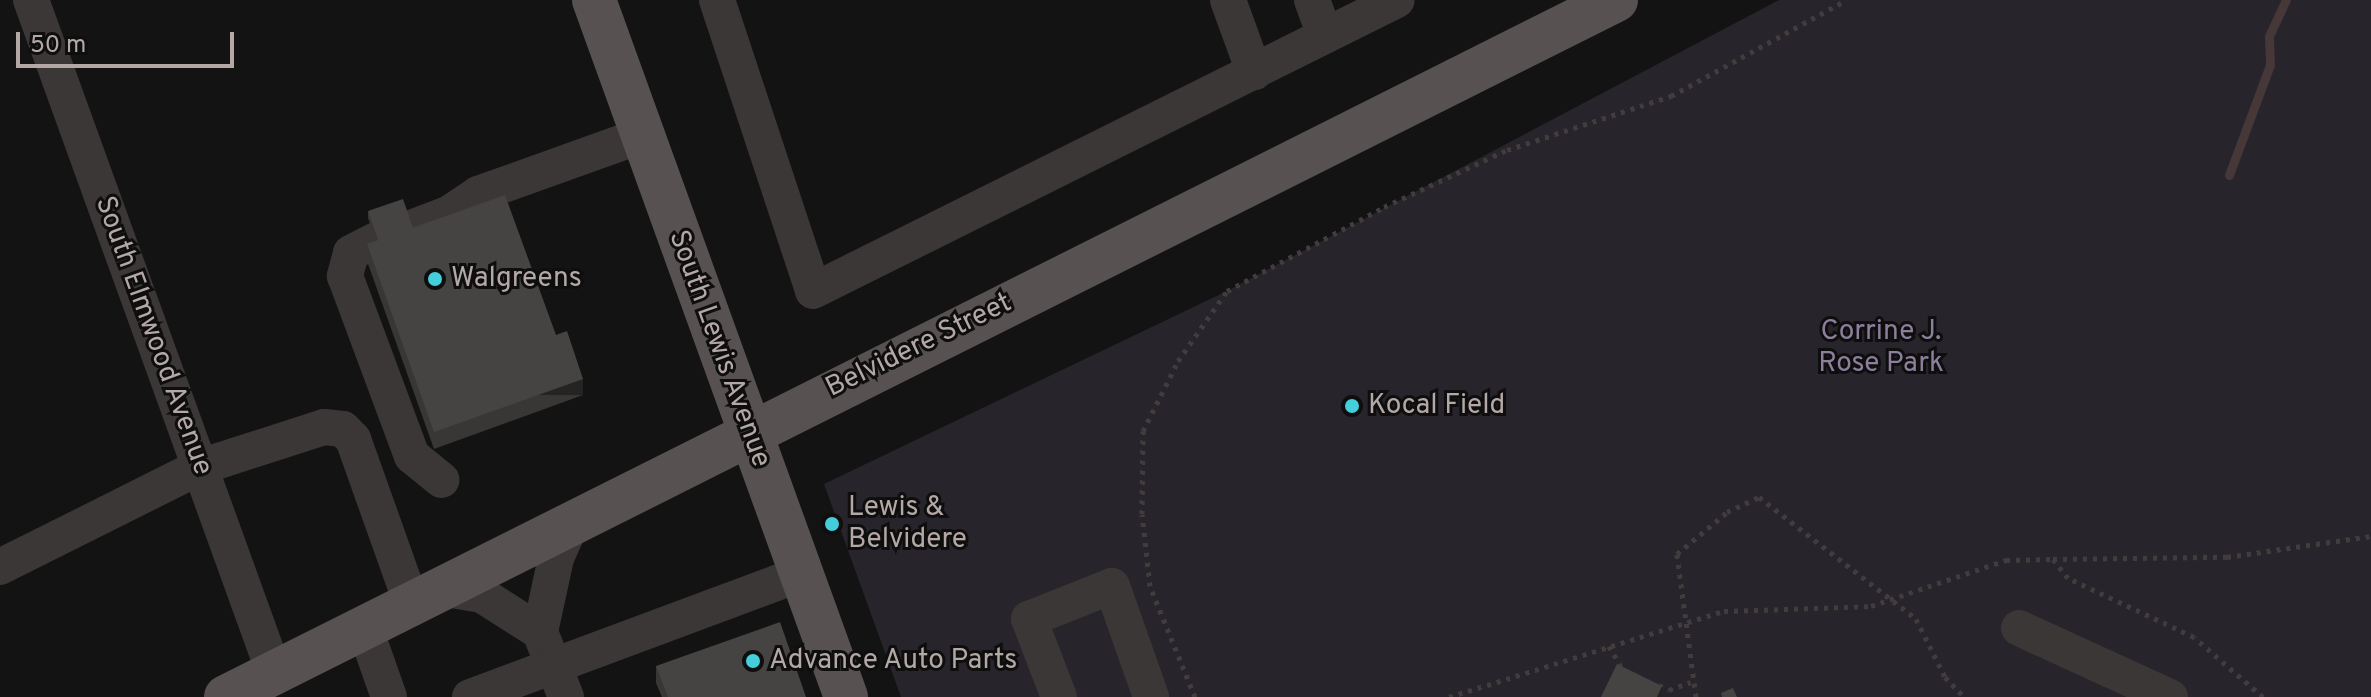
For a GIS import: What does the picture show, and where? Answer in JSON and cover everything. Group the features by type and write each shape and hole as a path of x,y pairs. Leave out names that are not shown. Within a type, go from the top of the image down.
{"main road":[{"name":"South Lewis Avenue","path":"594,0 846,697"},
{"name":"Belvidere Street","path":"226,697 749,431 1616,0"}],"street":[{"name":"South Elmwood Avenue","path":"31,0 274,672"},
{"path":"717,0 813,291 1397,0"},
{"path":"1228,0 1254,72"},
{"path":"1312,0 1325,36"},
{"path":"411,228 450,213 478,194 643,135"},
{"path":"376,240 351,253 345,276 412,456 442,480"},
{"path":"0,567 200,467 298,431 343,429 353,439 425,595 482,595 540,632"},
{"path":"560,681 540,632 556,558 573,520"},
{"path":"470,697 560,681 801,574"},
{"path":"1059,697 1029,619 1112,586 1151,697"},
{"path":"364,626 389,697"},
{"path":"2019,628 2170,697"}],"path":[{"path":"1195,697 1150,586 1142,514 1143,431 1178,361 1227,291 1384,207 1507,150 1671,96 1846,0"},
{"path":"1696,697 1691,682 1687,621 1677,554 1727,512 1759,497 1916,619 1945,677 1964,697"},
{"path":"1449,697 1724,611 1812,612 1894,600 2006,560 2227,557 2371,536"},
{"path":"2053,559 2068,578 2194,637 2263,697"},
{"path":"1609,646 1619,667 1632,673"},
{"path":"1644,678 1669,690 1691,682"}],"green space":[{"name":"Corrine J. Rose Park","path":"1779,0 2371,0 2371,697 901,697 824,484 1227,291"}],"building":[{"name":"Walgreens","path":"505,195 556,335 567,331 583,379 434,432 367,244"},
{"path":"403,199 413,228 378,240 368,211"},
{"name":"Advance Auto Parts","path":"780,622 806,697 668,697 656,666"},
{"path":"1617,664 1662,686 1657,697 1601,697"},
{"path":"1733,688 1737,697 1722,697 1721,693"}],"waterway":[{"path":"2229,175 2270,65 2269,36 2286,0"}],"place":[{"name":"Walgreens","path":"435,279"},
{"name":"Kocal Field","path":"1352,406"},
{"name":"Lewis & Belvidere","path":"832,524"},
{"name":"Advance Auto Parts","path":"753,661"}]}
